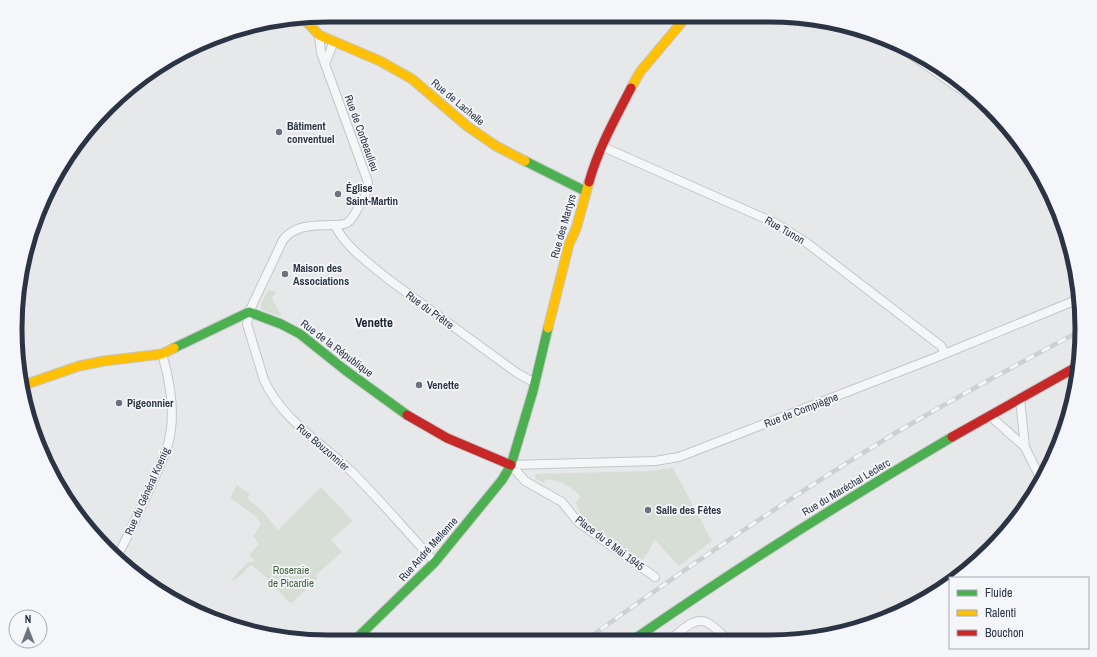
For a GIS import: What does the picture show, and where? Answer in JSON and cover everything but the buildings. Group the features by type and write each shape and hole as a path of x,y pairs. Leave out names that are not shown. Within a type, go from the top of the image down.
{"street":[{"name":"Rue des Martyrs","path":"511,465 535,383 569,244 576,229 594,160 640,72 682,22"},
{"path":"308,23 317,34"},
{"name":"Rue de Lachelle","path":"317,34 380,61 412,79 466,126 496,146 585,191"},
{"name":"Rue de Corbeaulieu","path":"249,312 287,234 296,228 305,226 347,223 367,193 368,182 321,53 317,34"},
{"path":"325,64 334,41"},
{"path":"936,72 957,87"},
{"name":"Rue Tunon","path":"601,146 775,223 807,243 935,341 941,346 945,353"},
{"name":"Rue du Prêtre","path":"335,225 339,235 376,270 517,373 535,383"},
{"name":"Rue de Compiègne","path":"511,465 655,461 679,457 1073,301"},
{"path":"27,385 79,366 104,361 162,354 249,312"},
{"name":"Rue de la République","path":"249,312 281,324 300,334 345,370 411,418 448,438 511,465"},
{"name":"Rue Bouzonnier","path":"249,312 246,324 267,388 299,426 351,472 436,562"},
{"name":"Rue du Général Koenig","path":"119,552 152,483 169,441 172,428 170,387 162,354"},
{"name":"Rue du Maréchal Leclerc","path":"640,635 742,565 809,523 1072,369"},
{"path":"1020,399 1025,447 1038,474"},
{"path":"990,416 1025,447"},
{"path":"1010,434 1023,426"},
{"name":"Rue André Mellenne","path":"360,635 436,562 476,514 502,480 511,465"},
{"name":"Place du 8 Mai 1945","path":"511,465 525,481 562,502 578,522 655,577"},
{"path":"676,635 693,622 702,620 722,635"}],"green space":[{"path":"268,290 276,292 272,298 278,311 281,313 280,316 262,310 260,306"},
{"path":"673,468 712,541 679,566 654,539 649,551 641,562 645,567 581,517 576,502 581,497 573,489 561,483 545,479 544,483 535,478 536,474 648,471"},
{"name":"Roseraie de Picardie","path":"237,485 250,494 247,498 264,513 278,530 321,487 353,521 331,540 342,552 316,575 318,578 291,603 252,565 249,566 234,581 232,580 246,564 255,561 249,555 259,544 253,536 261,525 257,517 230,498"}],"railway":[{"path":"593,635 739,533 817,482 897,432 1012,367 1075,334"}],"traffic: fast":[{"path":"525,161 585,191"},
{"path":"174,348 249,312 281,324 300,334 345,370 407,415"},
{"path":"360,635 435,562 502,480 511,465 533,391 548,328"},
{"path":"640,635 711,587 791,536 952,437"}],"traffic: slow":[{"path":"631,88 640,72 682,22"},
{"path":"308,23 319,35 380,61 412,79 467,126 496,146 525,161"},
{"path":"548,328 569,244 576,229 589,182"},
{"path":"27,384 79,366 104,361 162,354 174,348"}],"traffic: jam":[{"path":"589,182 602,145 631,88"},
{"path":"952,437 1072,369"},
{"path":"407,415 447,438 511,465"}],"place":[{"name":"Bâtiment conventuel","path":"279,132"},
{"name":"Église Saint-Martin","path":"338,194"},
{"name":"Maison des Associations","path":"285,274"},
{"name":"Venette","path":"419,385"},
{"name":"Pigeonnier","path":"119,403"},
{"name":"Salle des Fêtes","path":"648,510"}],"district":[{"name":"Venette","path":"374,322"}]}
